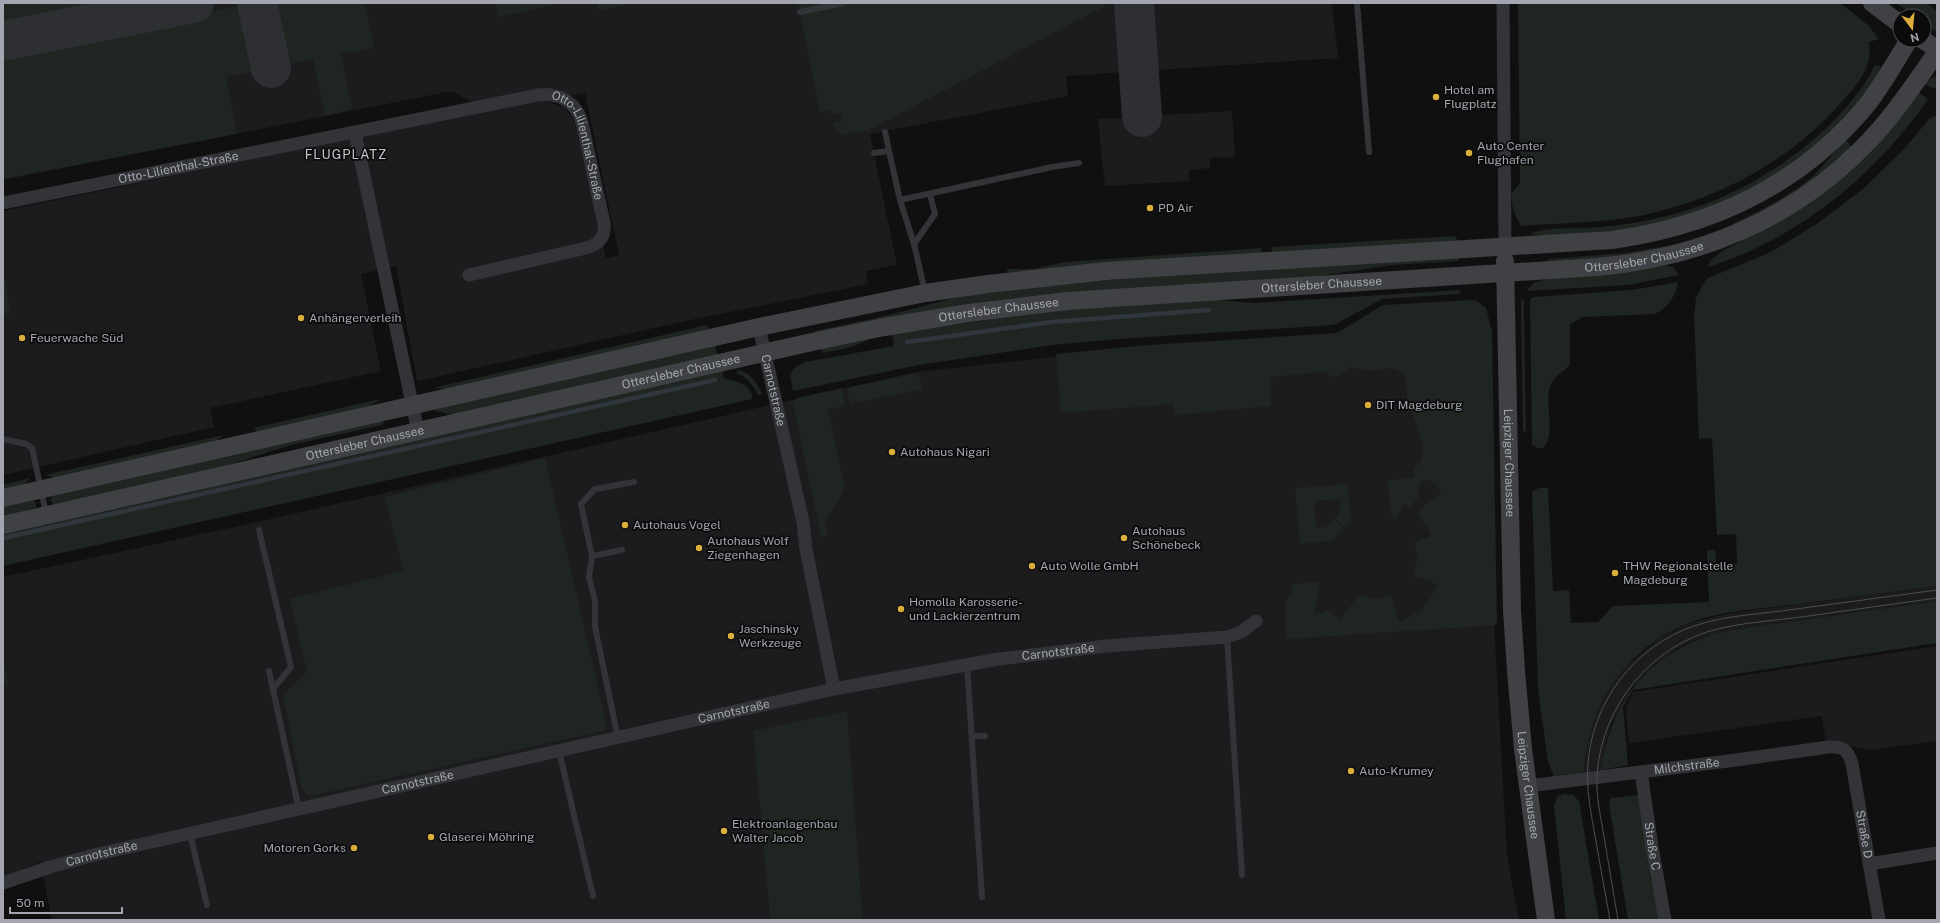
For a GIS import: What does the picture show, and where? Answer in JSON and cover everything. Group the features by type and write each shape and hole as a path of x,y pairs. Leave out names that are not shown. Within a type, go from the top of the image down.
{"main road":[{"path":"1872,3 1892,18"},
{"name":"Ottersleber Chaussee","path":"3,498 759,327 925,293 1002,282 1106,271 1612,240 1645,235 1694,222 1722,212 1752,198 1797,170 1840,134 1866,105 1880,87 1904,48"},
{"name":"Ottersleber Chaussee","path":"3,525 765,353 890,326 969,313 1054,302 1598,267 1651,260 1701,248 1758,224 1804,197 1851,159 1888,119 1937,52"},
{"name":"Leipziger Chaussee","path":"1505,246 1513,630 1519,712 1546,920"}],"street":[{"name":"Leipziger Chaussee","path":"1503,3 1505,246"},
{"name":"Otto-Lilienthal-Straße","path":"3,203 543,94 558,96 575,107 582,123 604,223 605,231 602,239 595,245 586,248 470,275"},
{"path":"355,133 418,432"},
{"name":"Carnotstraße","path":"759,327 803,522 806,549 834,689"},
{"name":"Carnotstraße","path":"3,883 56,865 834,689 967,665 1106,646 1227,637 1241,632 1256,621"},
{"name":"Milchstraße","path":"1528,786 1828,747 1837,746 1846,749"},
{"name":"Straße D","path":"1846,749 1849,754 1853,770 1879,920"},
{"name":"Straße C","path":"1641,772 1654,862 1665,920"},
{"path":"1869,864 1937,853"}],"lane":[{"path":"800,12 844,3"},
{"path":"1357,3 1369,152"},
{"path":"885,132 900,200 914,244 925,293"},
{"path":"874,153 889,151"},
{"path":"900,200 1052,167 1079,163"},
{"path":"914,244 935,214 930,194"},
{"path":"3,439 26,444 32,448 47,515"},
{"path":"618,738 595,627 594,601 589,577 592,556 581,504 595,489 634,482"},
{"path":"258,530 291,667 273,689"},
{"path":"592,556 622,550"},
{"path":"1227,637 1242,875"},
{"path":"967,665 982,897"},
{"path":"269,671 299,810"},
{"path":"972,736 985,736"},
{"path":"559,751 593,896"},
{"path":"190,834 207,906"}],"shaded area":[{"path":"3,3 1332,3 1338,58 1066,76 1068,96 870,134 897,265 866,271 868,284 690,320 417,381 396,266 361,274 381,371 210,408 214,427 3,475 3,211 488,111 452,91 3,180","holes":["585,93 619,255 606,258 575,124 570,114 563,107 545,101"]},
{"path":"3,3 135,3 3,29"},
{"path":"254,3 365,3 374,48 341,54 352,109 325,116 313,59 226,77 237,134 3,179 3,52"},
{"path":"496,3 552,3 552,5 499,17"},
{"path":"597,3 626,3 626,4 599,11"},
{"path":"798,3 1111,3 869,130 841,135 839,131 834,132 833,123 842,121 841,113 831,115 830,110 820,112"},
{"path":"1518,3 1840,3 1868,25 1879,39 1869,42 1869,60 1866,69 1857,84 1839,105 1819,126 1796,145 1773,162 1748,177 1722,190 1695,200 1639,216 1595,221 1521,226 1513,210 1511,194 1520,183"},
{"path":"1896,3 1926,3 1937,11 1937,32 1932,29 1932,8 1903,8"},
{"path":"1877,65 1881,67 1872,85 1850,112 1814,147 1776,175 1707,210 1634,229 1544,236 1531,234 1537,231 1551,229 1594,228 1620,225 1669,216 1698,207 1726,195 1781,165 1805,146 1828,126 1849,104 1866,81 1874,66"},
{"path":"1933,77 1937,77 1937,87 1934,89 1924,83"},
{"path":"1918,92 1928,99 1903,132 1880,158 1829,204 1801,223 1771,240 1740,255 1708,267 1711,260 1724,250 1773,225"},
{"path":"1232,111 1235,157 1210,158 1210,168 1189,170 1189,181 1105,186 1098,119"},
{"path":"1937,116 1937,586 1743,610 1715,615 1689,623 1666,634 1646,648 1629,663 1614,681 1602,701 1593,723 1587,747 1584,772 1554,776 1548,762 1538,690 1532,492 1539,488 1548,488 1553,591 1569,590 1571,623 1598,622 1613,606 1709,602 1707,550 1715,550 1716,565 1737,564 1736,534 1717,535 1712,438 1699,439 1694,315 1696,298 1706,279 1771,252 1818,223 1864,188 1905,148 1930,118"},
{"path":"1846,139 1852,148 1798,192 1731,227 1734,223 1795,190 1817,172"},
{"path":"1455,236 1458,241 1272,253 1271,247"},
{"path":"1666,246 1668,247 1626,257 1548,261 1550,259 1624,253"},
{"path":"1262,248 1261,253 1008,274 1007,269 1033,269 1065,262"},
{"path":"1459,257 1459,261 1393,265 1312,277 1096,291 815,335 815,331 881,317 958,297 1063,283"},
{"path":"1666,265 1674,268 1679,275 1628,285 1526,291 1534,283 1546,279 1635,271"},
{"path":"3,270 11,313 3,314"},
{"path":"1678,282 1676,292 1671,301 1655,314 1583,317 1570,324 1570,364 1556,377 1551,383 1550,387 1548,402 1550,428 1547,443 1543,448 1538,448 1532,445 1530,299 1534,297 1631,290"},
{"path":"1461,290 1459,294 1382,299 1334,325 1118,339 1053,345 919,365 793,391 790,376 793,369 805,362 894,346 892,334 1058,310 1205,299 1255,303"},
{"path":"1524,299 1526,435 1523,429 1521,308 1521,300"},
{"path":"1471,300 1477,301 1486,308 1492,331 1497,625 1286,639 1285,603 1293,593 1292,584 1320,582 1315,615 1328,610 1341,620 1358,595 1374,599 1391,596 1399,622 1422,610 1439,585 1413,576 1417,561 1415,542 1431,536 1427,527 1417,514 1427,501 1435,498 1441,491 1434,483 1424,480 1418,489 1419,496 1410,509 1404,504 1395,519 1391,516 1388,480 1414,478 1414,467 1420,462 1422,455 1420,437 1408,402 1404,376 1394,369 1372,371 1347,367 1347,372 1341,372 1341,376 1329,377 1328,371 1270,377 1271,406 1175,415 1173,404 1061,413 1056,354 1148,345 1337,333 1383,305"},
{"path":"1385,307 1494,623 1507,856 1519,920 863,920 846,711 753,732 770,920 52,920 40,862 3,877 3,684 8,682 3,657 3,577 244,525 916,372 1141,347 1340,337"},
{"path":"707,325 709,331 444,389 433,388"},
{"path":"865,339 866,341 848,348 823,353 821,348"},
{"path":"715,346 718,356 453,415 435,411 435,409"},
{"path":"722,370 724,379 738,382 750,390 752,399 3,566 3,533"},
{"path":"737,370 749,375 758,385 762,394 758,395 750,382 737,373"},
{"path":"918,373 922,389 850,404 847,388"},
{"path":"842,388 845,405 828,410 845,488 825,523 828,535 821,537 793,403 797,398"},
{"path":"381,399 364,409 259,432 253,428"},
{"path":"382,421 384,423 382,425 291,445 221,467 54,505 50,500 53,495"},
{"path":"224,435 214,443 56,478 45,475"},
{"path":"545,458 605,717 606,730 311,796 307,795 301,787 283,694 307,672 290,599 403,571 385,497"},
{"path":"30,478 24,485 3,490 3,485"},
{"path":"1348,484 1351,520 1345,527 1335,519 1340,511 1341,499 1314,501 1316,528 1325,527 1334,520 1344,529 1333,540 1300,544 1295,488"},
{"path":"32,500 36,503 36,508 3,517 3,506"},
{"path":"1937,586 1937,601 1730,630 1700,638 1680,647 1654,665 1632,688 1611,724 1601,770 1584,772 1587,745 1592,725 1605,694 1624,668 1660,638 1690,623 1726,614"},
{"path":"1937,601 1937,643 1633,690 1623,707 1628,765 1601,770 1607,743 1615,718 1627,697 1642,678 1659,662 1680,648 1703,638 1730,630"},
{"path":"1937,646 1937,741 1870,750 1826,742 1822,716 1629,743 1626,708 1633,692"},
{"path":"3,657 8,682 3,684"},
{"path":"847,711 863,920 770,920 753,731"},
{"path":"1564,794 1573,795 1579,801 1599,920 1566,920 1554,806 1557,797"},
{"path":"1639,795 1650,876 1659,920 1628,920 1609,804 1611,798"}],"waterway":[{"path":"907,342 1052,322 1209,310"},
{"path":"3,538 715,380"}],"taxiway":[{"path":"3,41 194,3"},
{"path":"257,3 271,68"},
{"path":"1134,3 1142,117"}],"tram line":[{"path":"1610,920 1590,810 1588,792 1588,764 1591,741 1598,719 1608,698 1620,679 1636,662 1653,647 1673,635 1706,622 1745,615 1937,590"},
{"path":"1618,920 1598,804 1597,777 1600,753 1607,730 1617,708 1630,688 1646,670 1664,654 1685,641 1719,629 1744,624 1937,598"}],"place":[{"name":"Hotel am Flugplatz","path":"1436,97"},
{"name":"Auto Center Flughafen","path":"1469,153"},
{"name":"PD Air","path":"1150,208"},
{"name":"Anhängerverleih","path":"301,318"},
{"name":"Feuerwache Süd","path":"22,338"},
{"name":"DIT Magdeburg","path":"1368,405"},
{"name":"Autohaus Nigari","path":"892,452"},
{"name":"Autohaus Vogel","path":"625,525"},
{"name":"Autohaus Schönebeck","path":"1124,538"},
{"name":"Autohaus Wolf Ziegenhagen","path":"699,548"},
{"name":"Auto Wolle GmbH","path":"1032,566"},
{"name":"THW Regionalstelle Magdeburg","path":"1615,573"},
{"name":"Homolla Karosserie- und Lackierzentrum","path":"901,609"},
{"name":"Jaschinsky Werkzeuge","path":"731,636"},
{"name":"Auto-Krumey","path":"1351,771"},
{"name":"Elektroanlagenbau Walter Jacob","path":"724,831"},
{"name":"Glaserei Möhring","path":"431,837"},
{"name":"Motoren Gorks","path":"354,848"}],"district":[{"name":"FLUGPLATZ","path":"346,154"}]}
